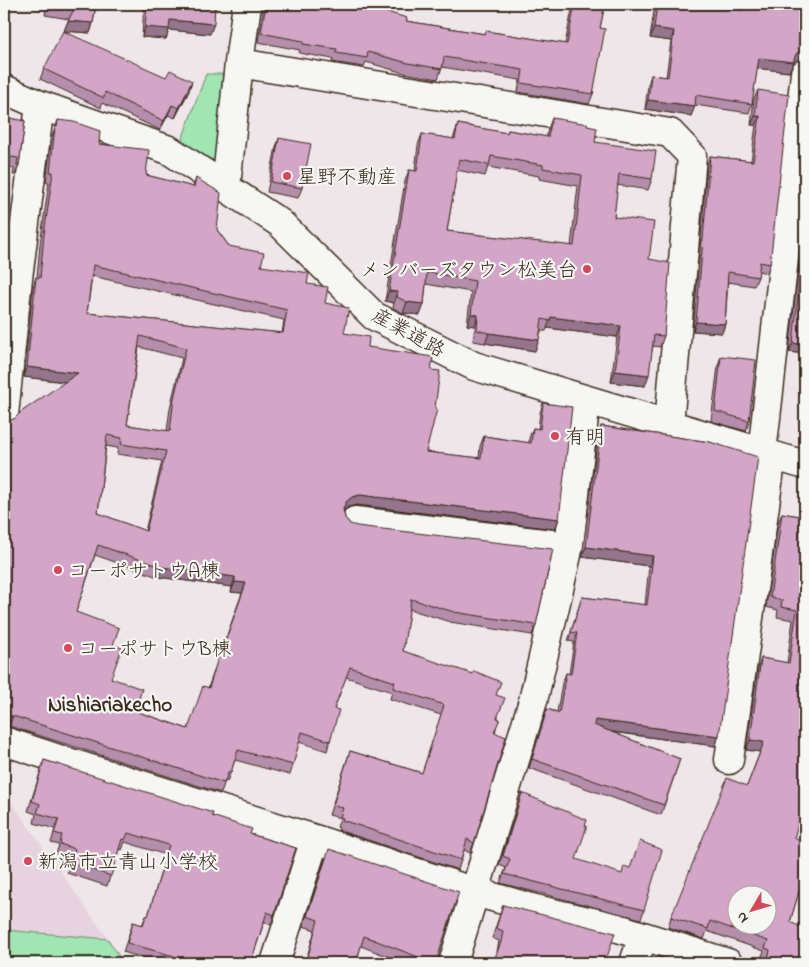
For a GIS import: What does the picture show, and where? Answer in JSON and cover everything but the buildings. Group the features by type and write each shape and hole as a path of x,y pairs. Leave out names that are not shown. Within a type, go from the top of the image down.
{"street":[{"path":"226,187 247,4"},
{"path":"239,63 670,133 692,156 669,425"},
{"path":"729,760 767,454 805,74"},
{"name":"産業道路","path":"4,89 40,105 170,150 280,223 374,316 474,366 805,466"},
{"path":"4,415 18,278 40,105"},
{"path":"453,963 533,702 569,546 586,400"},
{"path":"355,521 569,546"},
{"path":"4,741 315,838 475,892 535,909 618,928 728,963"},
{"path":"276,963 315,838"},
{"path":"634,963 642,936"}],"shaded area":[{"name":"新潟市立青山小学校","path":"4,792 108,939 4,930"}],"green space":[{"path":"206,74 222,74 231,84 215,161 180,145"},
{"path":"4,930 108,939 123,963 4,963"}],"place":[{"name":"星野不動産","path":"287,176"},
{"name":"メンバーズタウン松美台","path":"587,269"},
{"name":"有明","path":"555,436"},
{"name":"コーポサトウA棟","path":"58,570"},
{"name":"コーポサトウB棟","path":"68,648"},
{"name":"新潟市立青山小学校","path":"28,861"}],"district":[{"name":"Nishiariakecho","path":"110,704"}]}
